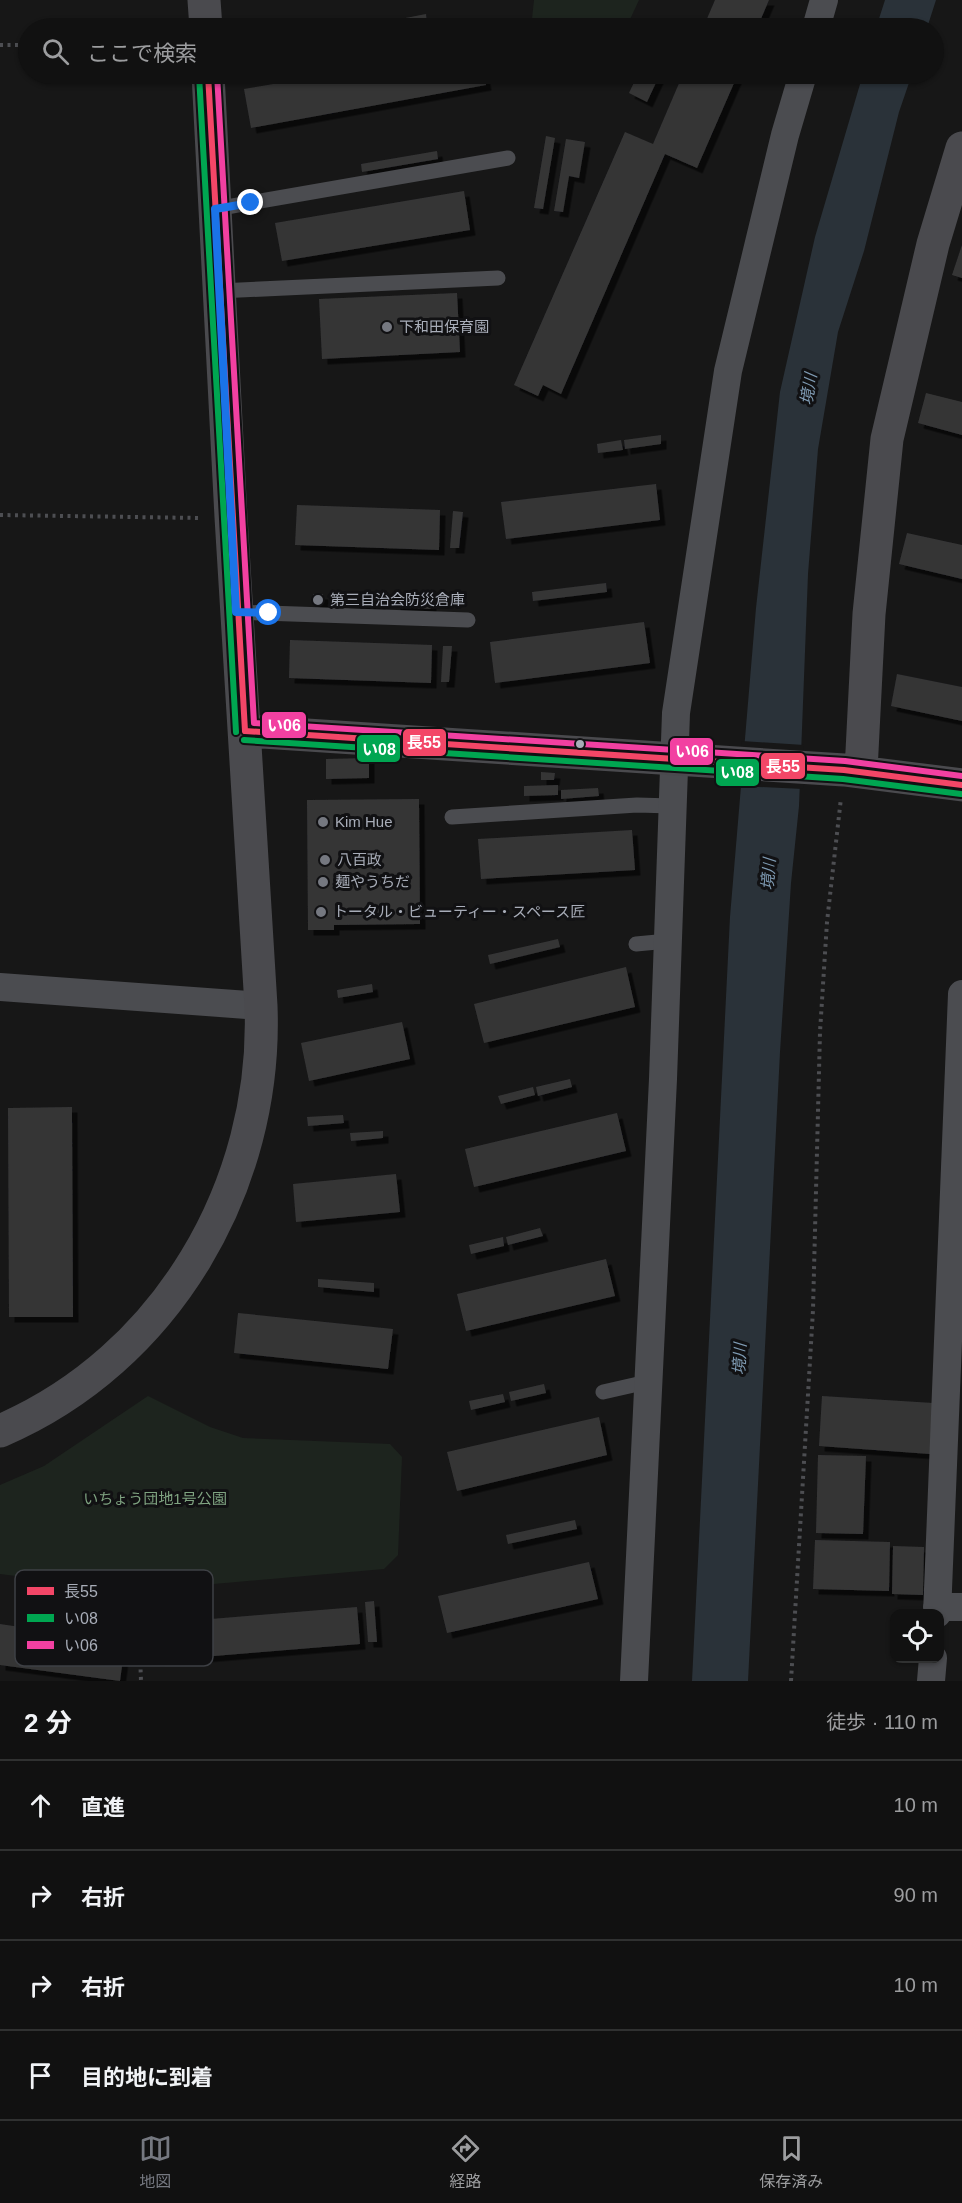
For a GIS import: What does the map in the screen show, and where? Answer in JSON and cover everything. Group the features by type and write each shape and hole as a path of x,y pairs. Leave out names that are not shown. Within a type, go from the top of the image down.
{"street":[{"path":"204,0 205,18"},
{"path":"819,18 824,0"},
{"path":"0,1431 69,1396 121,1353 177,1291 219,1219 247,1138 259,1083 261,1006 236,612 209,84"},
{"path":"633,1681 668,941 672,806 686,760 676,713 728,371 779,157 800,84"},
{"path":"846,770 869,614 887,439 933,244 962,148"},
{"path":"244,732 846,770 962,785"},
{"path":"0,987 261,1006"},
{"path":"945,1609 962,994"},
{"path":"931,1681 933,1663"}],"lane":[{"path":"215,209 508,158"},
{"path":"219,291 498,278"},
{"path":"236,612 468,620"},
{"path":"452,817 637,805 672,806"},
{"path":"636,944 668,941"},
{"path":"603,1392 648,1382"}],"path":[{"path":"0,45 18,45"},
{"path":"0,515 231,517"},
{"path":"791,1681 813,1310 820,1032 827,922 846,770"},
{"path":"140,1666 141,1681"}],"green space":[{"path":"534,0 639,0 631,18 532,18"},
{"name":"いちょう団地1号公園","path":"148,1396 210,1427 243,1438 390,1444 402,1457 398,1555 384,1569 213,1584 213,1570 15,1570 15,1576 0,1574 0,1485 44,1466"}],"water":[{"path":"885,0 936,0 930,18 879,18"},
{"name":"境川","path":"860,84 909,84 899,112 864,251 838,332 818,449 808,574 799,806 791,883 780,1052 748,1681 692,1681 730,917 756,608 780,392 815,237"}],"pier":[{"path":"742,741 804,745 803,789 738,786"}],"building":[{"path":"715,0 769,0 761,18 707,18"},
{"path":"426,14 426,18 405,18"},
{"path":"273,84 486,85 251,128 244,89"},
{"path":"633,84 655,84 647,102 629,93"},
{"path":"679,84 734,84 697,168 665,154 561,394 543,385 538,396 514,385 625,132 653,144"},
{"path":"546,136 555,138 543,209 534,208"},
{"path":"566,139 585,142 579,178 569,176 563,212 554,211"},
{"path":"437,151 438,159 362,172 361,164"},
{"path":"464,191 470,230 282,261 275,223"},
{"path":"962,245 962,278 952,275"},
{"path":"457,293 460,352 322,359 319,299"},
{"path":"926,393 962,402 962,435 918,423"},
{"path":"661,435 661,444 625,449 624,440"},
{"path":"621,440 623,450 598,453 597,444"},
{"path":"656,484 660,520 506,539 501,502"},
{"path":"297,505 440,510 439,550 295,545"},
{"path":"453,511 463,512 459,548 450,548"},
{"path":"907,533 962,545 962,579 899,564"},
{"path":"606,583 607,592 533,601 532,592"},
{"name":"第三自治会防災倉庫","path":"313,594 323,594 323,605 314,605"},
{"path":"344,597 380,598 380,606 344,605"},
{"path":"395,599 431,600 431,609 395,607"},
{"path":"644,622 650,663 495,683 490,642"},
{"path":"290,640 432,645 431,683 289,678"},
{"path":"443,646 452,646 449,682 441,682"},
{"path":"897,674 962,687 962,721 891,706"},
{"path":"369,758 369,778 326,779 326,759"},
{"path":"541,772 555,773 554,780 541,780"},
{"path":"558,785 558,795 524,796 524,786"},
{"path":"598,788 599,796 561,799 561,790"},
{"path":"419,799 420,924 334,925 334,930 308,930 307,800"},
{"path":"632,830 635,870 481,879 478,839"},
{"path":"558,939 560,947 490,964 488,955"},
{"path":"626,967 635,1007 484,1043 474,1004"},
{"path":"372,984 373,992 338,998 337,990"},
{"path":"402,1022 410,1059 309,1081 301,1043"},
{"path":"570,1079 572,1087 538,1096 536,1087"},
{"path":"533,1087 535,1095 501,1104 498,1096"},
{"path":"72,1107 73,1317 9,1317 8,1108"},
{"path":"617,1113 626,1151 474,1187 465,1149"},
{"path":"343,1115 344,1123 308,1126 307,1117"},
{"path":"383,1131 383,1138 351,1141 350,1133"},
{"path":"396,1174 400,1212 296,1222 293,1184"},
{"path":"540,1228 543,1236 508,1245 506,1237"},
{"path":"503,1237 504,1246 471,1254 469,1245"},
{"path":"606,1259 615,1296 466,1331 457,1294"},
{"path":"318,1279 374,1283 374,1292 318,1287"},
{"path":"238,1313 393,1329 388,1369 234,1353"},
{"path":"544,1384 546,1393 511,1401 509,1392"},
{"path":"503,1394 505,1402 471,1410 469,1401"},
{"path":"822,1396 933,1403 930,1454 819,1446"},
{"path":"599,1417 607,1455 457,1491 447,1452"},
{"path":"818,1455 866,1456 863,1534 816,1533"},
{"path":"575,1520 577,1529 508,1544 506,1535"},
{"path":"815,1540 890,1542 889,1591 813,1589"},
{"path":"893,1546 924,1547 923,1595 892,1594"},
{"path":"589,1562 598,1599 447,1633 438,1596"},
{"path":"374,1601 377,1642 368,1642 365,1602"},
{"path":"357,1607 360,1644 213,1656 213,1619"},
{"path":"0,1624 15,1626 15,1666 122,1666 120,1681 0,1665"}],"transit line":[{"name":"い08","path":"200,84 236,732"},
{"name":"長55","path":"209,84 245,731"},
{"name":"い06","path":"218,84 254,723 845,761 962,776"},
{"name":"長55","path":"245,731 844,770 962,785"},
{"name":"い08","path":"244,740 843,779 961,794"}],"place":[{"name":"下和田保育園","path":"387,327"},
{"name":"第三自治会防災倉庫","path":"318,600"},
{"name":"Kim Hue","path":"323,822"},
{"name":"八百政","path":"325,860"},
{"name":"麺やうちだ","path":"323,882"},
{"name":"トータル・ビューティー・スペース匠","path":"321,912"}],"route":[{"path":"251,203 215,209 236,612 269,613"}]}
